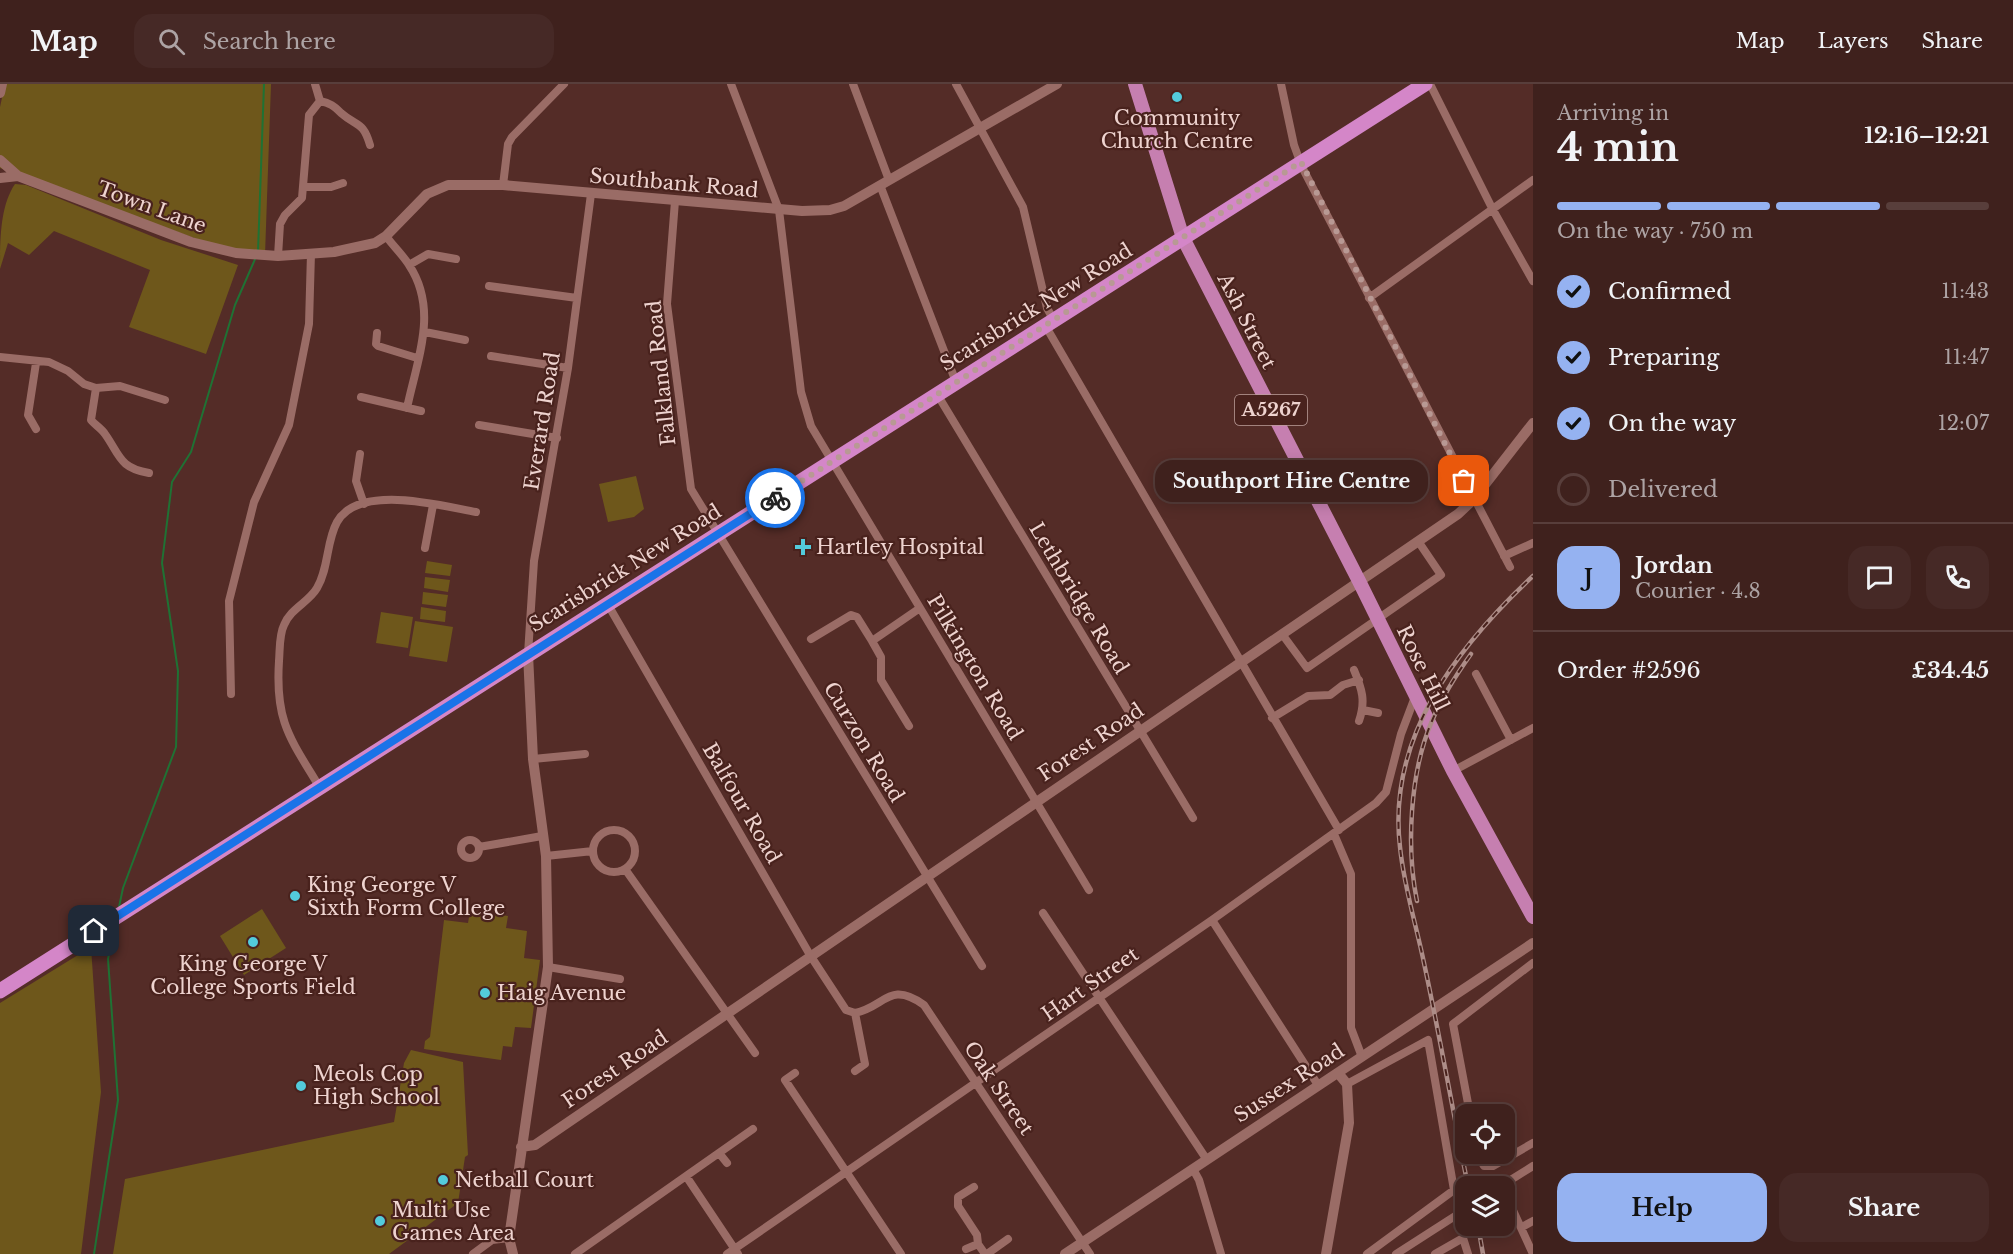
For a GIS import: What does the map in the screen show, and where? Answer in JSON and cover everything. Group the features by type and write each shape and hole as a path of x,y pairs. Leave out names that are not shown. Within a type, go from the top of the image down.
{"highway":[{"name":"Scarisbrick New Road","path":"0,991 1425,84"}],"main road":[{"name":"A5267","path":"1135,84 1183,238"},
{"name":"Ash Street","path":"1183,238 1359,581"},
{"name":"Rose Hill","path":"1359,581 1453,771"},
{"name":"A5267","path":"1453,771 1533,917"}],"street":[{"path":"0,93 2,84"},
{"path":"315,84 320,101"},
{"path":"503,185 508,144 512,137 564,84"},
{"name":"Pilkington Road","path":"731,84 779,210 801,392 811,426 1089,890"},
{"path":"853,84 885,183 957,382"},
{"path":"956,84 1023,207 1049,322 1337,832 1351,874 1352,1028 1362,1057"},
{"name":"Southbank Road","path":"278,256 352,249 375,243 386,236 427,194 448,185 503,185 779,210 830,210 885,183 1057,84"},
{"path":"1281,84 1301,162 1473,500 1510,567"},
{"path":"1430,84 1493,210 1533,281"},
{"path":"320,101 337,107 342,114 365,128 370,145"},
{"path":"278,256 280,224 285,214 302,198 309,116 320,101"},
{"path":"0,160 0,170"},
{"name":"Town Lane","path":"0,160 18,176 191,242 237,253 278,256"},
{"name":"Town Lane","path":"0,178 18,176"},
{"path":"1369,298 1533,180"},
{"path":"303,187 331,187 342,183"},
{"name":"Everard Road","path":"528,654 534,561 568,368 591,194"},
{"name":"Falkland Road","path":"675,201 667,304 691,489 718,534"},
{"path":"386,236 409,265 425,304 425,332 407,408"},
{"path":"231,694 229,602 254,502 289,425 309,324 311,253"},
{"path":"409,265 428,254 456,259"},
{"path":"489,286 577,298"},
{"path":"425,332 465,340"},
{"path":"377,333 378,346 417,358"},
{"path":"491,356 568,368"},
{"path":"0,357 36,363 49,362 68,371 84,384 96,388 120,386 165,400"},
{"path":"36,363 28,415 36,429"},
{"path":"96,388 91,420 106,435 111,447 128,466 149,473"},
{"name":"Lethbridge Road","path":"938,394 1194,818"},
{"path":"361,397 421,411"},
{"name":"Forest Road","path":"521,1147 535,1145 1458,514 1473,500 1533,423"},
{"path":"479,425 556,438"},
{"path":"103,452 111,447"},
{"path":"360,454 356,481 364,504"},
{"path":"320,788 285,730 280,712 281,636 288,617 317,589 336,524 347,512 364,504 393,498 476,512"},
{"path":"425,548 434,505"},
{"name":"Curzon Road","path":"718,534 982,966"},
{"path":"1282,634 1306,668 1441,575 1418,541"},
{"path":"1504,556 1533,543"},
{"name":"Balfour Road","path":"607,603 810,955 846,1010 855,1013"},
{"path":"872,641 920,608"},
{"path":"811,639 851,615 857,617 881,657 881,680 909,726"},
{"path":"513,1254 509,1238 548,967 546,856 533,759 528,654"},
{"path":"1354,670 1364,692 1363,710 1359,722"},
{"path":"1476,674 1511,740"},
{"path":"1272,718 1308,696 1330,695 1343,685 1359,680"},
{"name":"Hart Street","path":"733,1252 1377,803 1386,792 1406,719 1415,697"},
{"path":"1363,710 1378,713"},
{"path":"1453,771 1533,728"},
{"path":"533,759 585,754"},
{"path":"610,830 624,832 633,843 635,850 630,864 625,869 612,872 601,867 592,851 603,832 610,830"},
{"path":"479,847 542,836"},
{"path":"546,856 592,851"},
{"path":"625,869 755,1053"},
{"path":"1043,913 1207,1160"},
{"path":"1212,920 1318,1085"},
{"name":"Sussex Road","path":"1065,1254 1533,943"},
{"path":"1468,1104 1453,1024 1533,963"},
{"path":"548,967 620,979"},
{"name":"Oak Street","path":"855,1013 888,996 910,995 924,1005 1090,1254"},
{"path":"855,1013 865,1064 855,1071"},
{"path":"1347,1084 1428,1040 1454,1190 1367,1254"},
{"path":"795,1073 785,1080 901,1254"},
{"path":"1326,1254 1349,1123 1347,1084 1338,1073"},
{"path":"574,1254 753,1129"},
{"path":"1515,1153 1533,1143"},
{"path":"719,1153 727,1163"},
{"path":"1483,1164 1484,1166 1496,1164"},
{"path":"1515,1177 1533,1166"},
{"path":"1193,1169 1199,1180 1221,1254"},
{"path":"686,1176 733,1252"},
{"path":"974,1187 958,1197 958,1206 976,1235 978,1244 986,1254 1008,1239"},
{"path":"1515,1214 1533,1254"},
{"path":"1396,1254 1455,1216"},
{"path":"1522,1227 1533,1221"},
{"path":"473,1254 492,1240 509,1238"},
{"path":"1435,1254 1463,1238 1467,1254"},
{"path":"966,1249 978,1244"}],"shaded area":[{"path":"5,84 271,84 265,255 236,253 0,168 0,107"},
{"path":"15,184 26,185 161,240 238,265 206,354 129,327 150,270 54,231 29,255 8,243 0,269 4,213 6,202"},
{"path":"636,476 644,509 634,517 608,522 599,484"},
{"path":"427,561 452,565 450,576 425,573"},
{"path":"425,577 450,580 448,592 424,588"},
{"path":"423,592 448,595 446,607 422,604"},
{"path":"421,607 446,611 445,622 420,619"},
{"path":"381,612 413,617 408,648 376,643"},
{"path":"415,621 453,627 447,662 409,656"},
{"name":"King George V College Sports Field","path":"262,909 286,948 244,975 220,936"},
{"name":"Haig Avenue","path":"470,911 508,916 506,928 527,931 524,958 540,960 531,1028 515,1027 512,1047 503,1046 501,1060 424,1049 425,1041 430,1037 444,920 468,923"},
{"path":"91,947 101,1092 81,1254 0,1254 0,1003"},
{"path":"411,1050 463,1062 468,1155 465,1157 458,1203 389,1254 113,1254 125,1179 394,1122 404,1063"}],"waterway":[{"path":"258,252 264,84"},
{"path":"119,907 123,888 176,747 178,671 162,563 172,482 191,452 235,305 256,257"},
{"path":"94,1254 118,1100 108,959 115,924"}],"railway":[{"path":"1466,1176 1430,991 1404,877 1400,847 1399,807 1405,768 1416,732 1433,697 1454,664 1478,633 1533,576"},
{"path":"1417,901 1411,834 1419,763 1436,712 1471,654"},
{"path":"1480,1236 1483,1254"}],"way so far":[{"path":"775,498 1301,162 1464,481"}],"place":[{"name":"Community Church Centre","path":"1177,97"},
{"name":"Southport Hire Centre","path":"1464,481"},
{"name":"Hartley Hospital","path":"803,547"},
{"name":"King George V Sixth Form College","path":"295,896"},
{"name":"King George V College Sports Field","path":"253,942"},
{"name":"Haig Avenue","path":"485,993"},
{"name":"Meols Cop High School","path":"301,1086"},
{"name":"Netball Court","path":"443,1180"},
{"name":"Multi Use Games Area","path":"380,1221"}],"route":[{"path":"94,931 775,498"}]}
